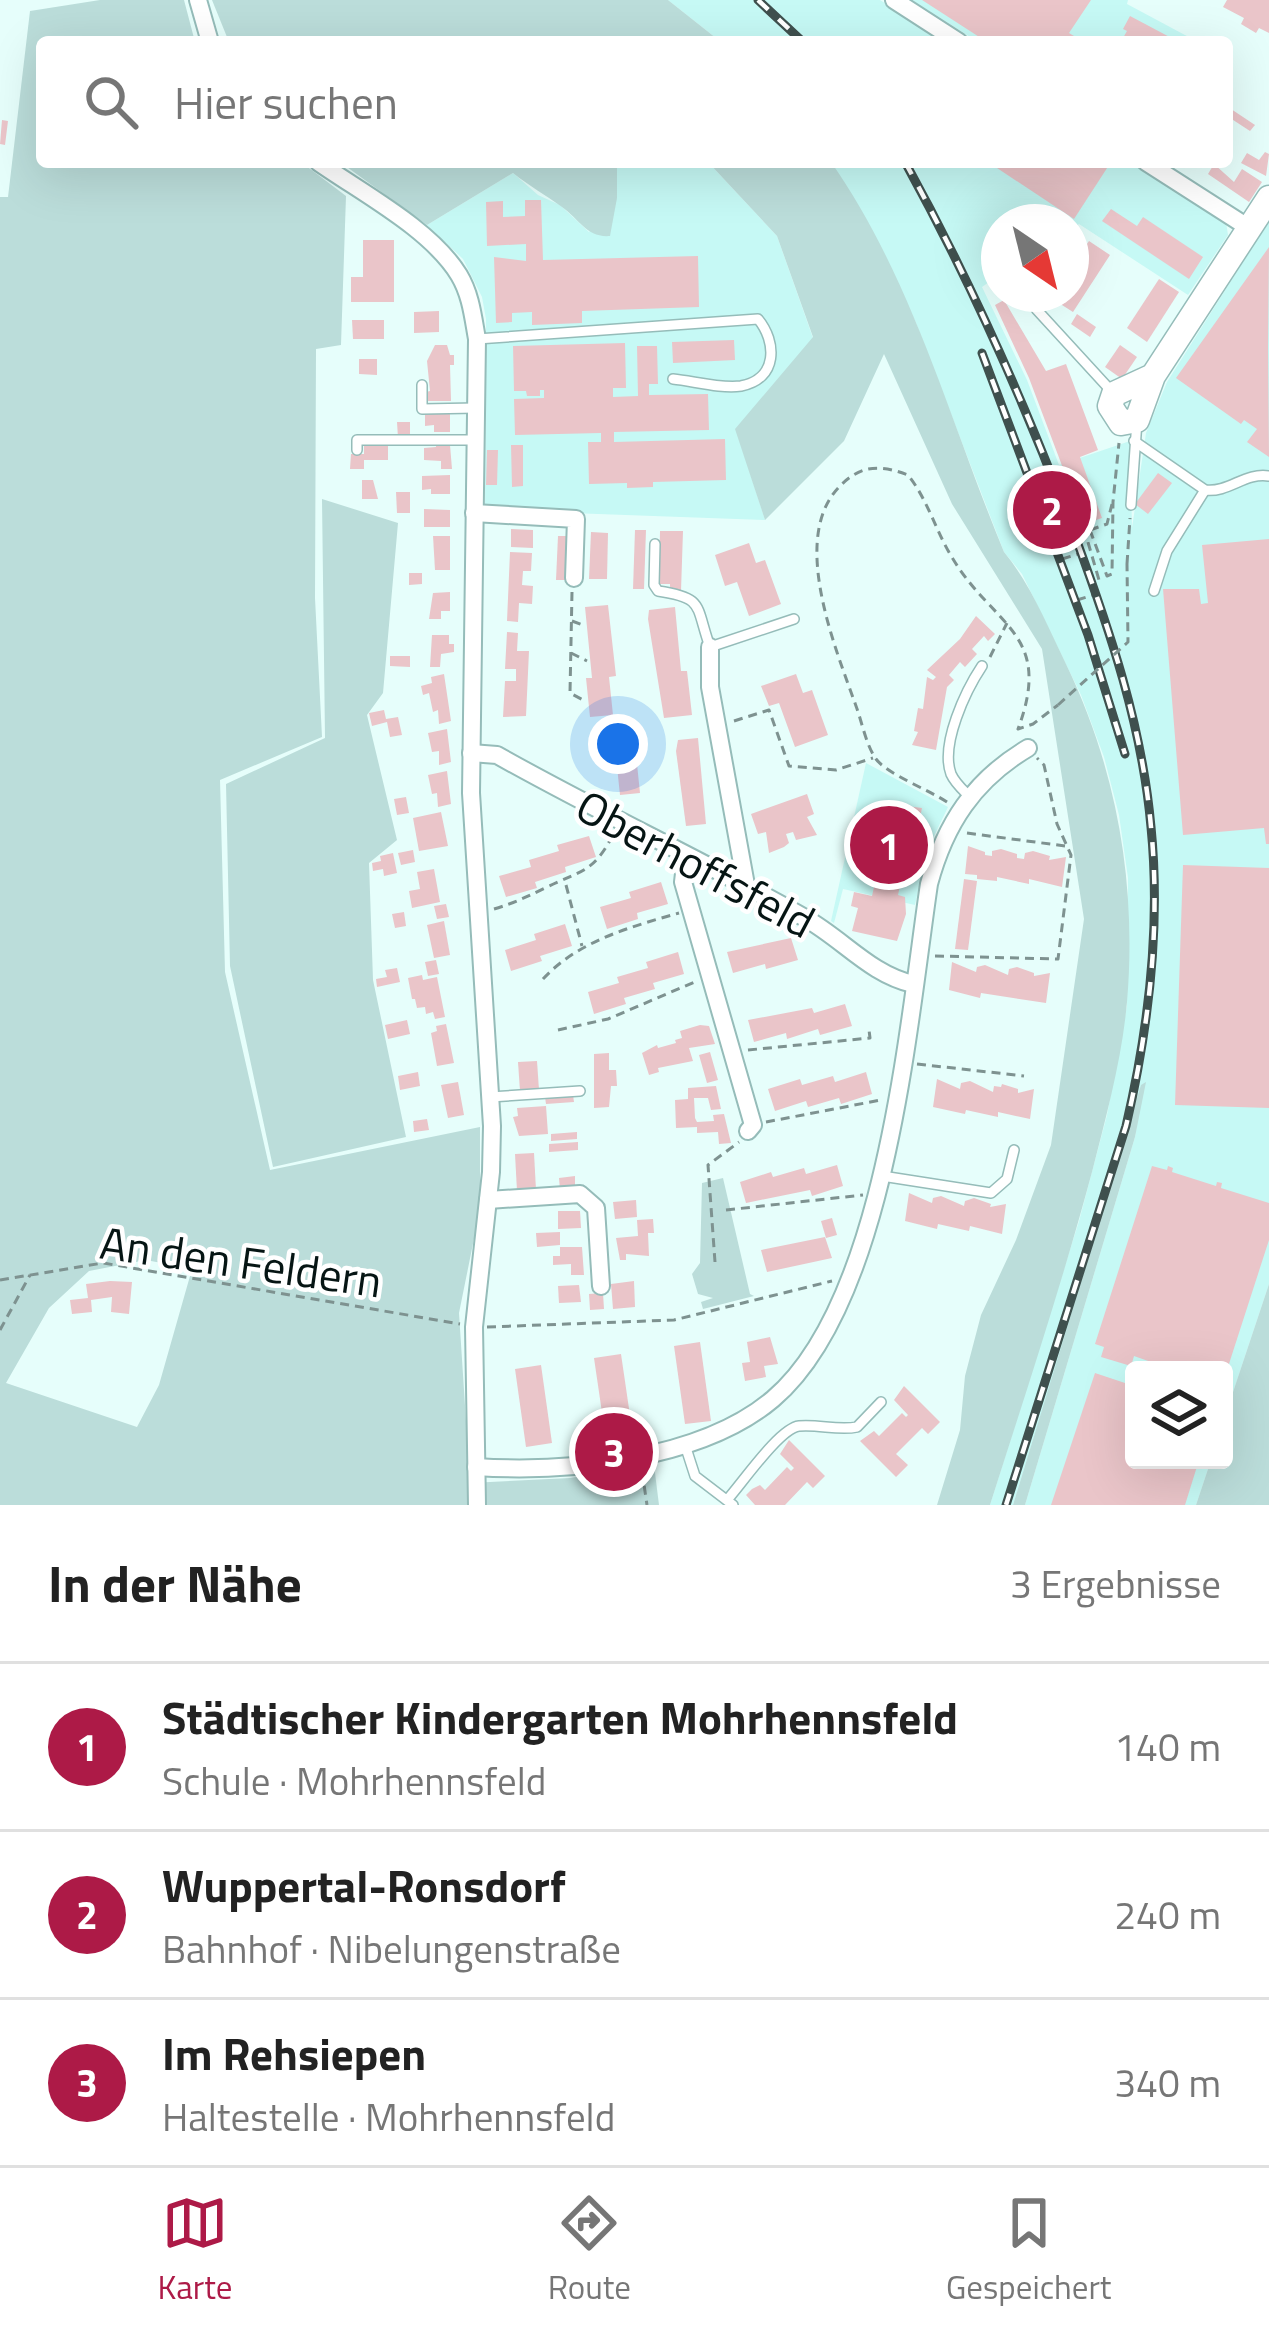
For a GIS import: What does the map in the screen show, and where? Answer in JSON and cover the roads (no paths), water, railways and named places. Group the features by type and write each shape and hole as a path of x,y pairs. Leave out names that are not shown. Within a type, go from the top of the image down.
{"street":[{"path":"198,0 208,36"},
{"path":"894,0 950,36"},
{"path":"326,168 431,242 458,273 469,296 477,339 471,753 490,1097 488,1200 474,1327 477,1505"},
{"path":"1175,170 1249,228"},
{"path":"1154,376 1114,394 1110,406 1131,428 1154,376 1269,198"},
{"path":"474,513 576,519 574,578"},
{"path":"710,647 710,687 746,885"},
{"path":"476,1467 556,1467 686,1445 737,1424 796,1377 848,1277 879,1185 898,1097 928,884 948,830 964,803 1000,765 1028,748"},
{"name":"Oberhoffsfeld","path":"471,753 497,755 813,922 890,979 914,984"},
{"path":"686,856 683,882 750,1128"},
{"path":"488,1200 580,1194 596,1208 601,1286"}],"lane":[{"path":"1038,312 1114,394"},
{"path":"477,339 758,319 770,333 771,359 762,375 742,386 673,379"},
{"path":"422,385 422,409 476,409"},
{"path":"1131,428 1205,490 1215,491 1247,477 1269,476"},
{"path":"1131,428 1131,505"},
{"path":"357,450 357,440 476,440"},
{"path":"1154,591 1167,550 1205,490"},
{"path":"655,544 654,585 658,591 688,595 694,601 710,647 794,620"},
{"path":"964,803 948,758 962,696 982,666"},
{"path":"490,1097 580,1090"},
{"path":"879,1185 992,1193 1007,1179 1014,1150"},
{"path":"686,1445 695,1476 730,1503 764,1461 771,1444 793,1426 857,1426 881,1402"}],"railway":[{"path":"758,0 797,36"},
{"path":"908,168 997,346 1075,536 1132,715 1147,789 1154,865 1147,1015 1126,1126 1006,1505"},
{"path":"982,353 1088,635 1125,754"}],"place":[{"name":"Wuppertal-Ronsdorf","path":"1052,510"},
{"name":"Städtischer Kindergarten Mohrhennsfeld","path":"889,845"},
{"name":"Im Rehsiepen","path":"614,1452"}]}
